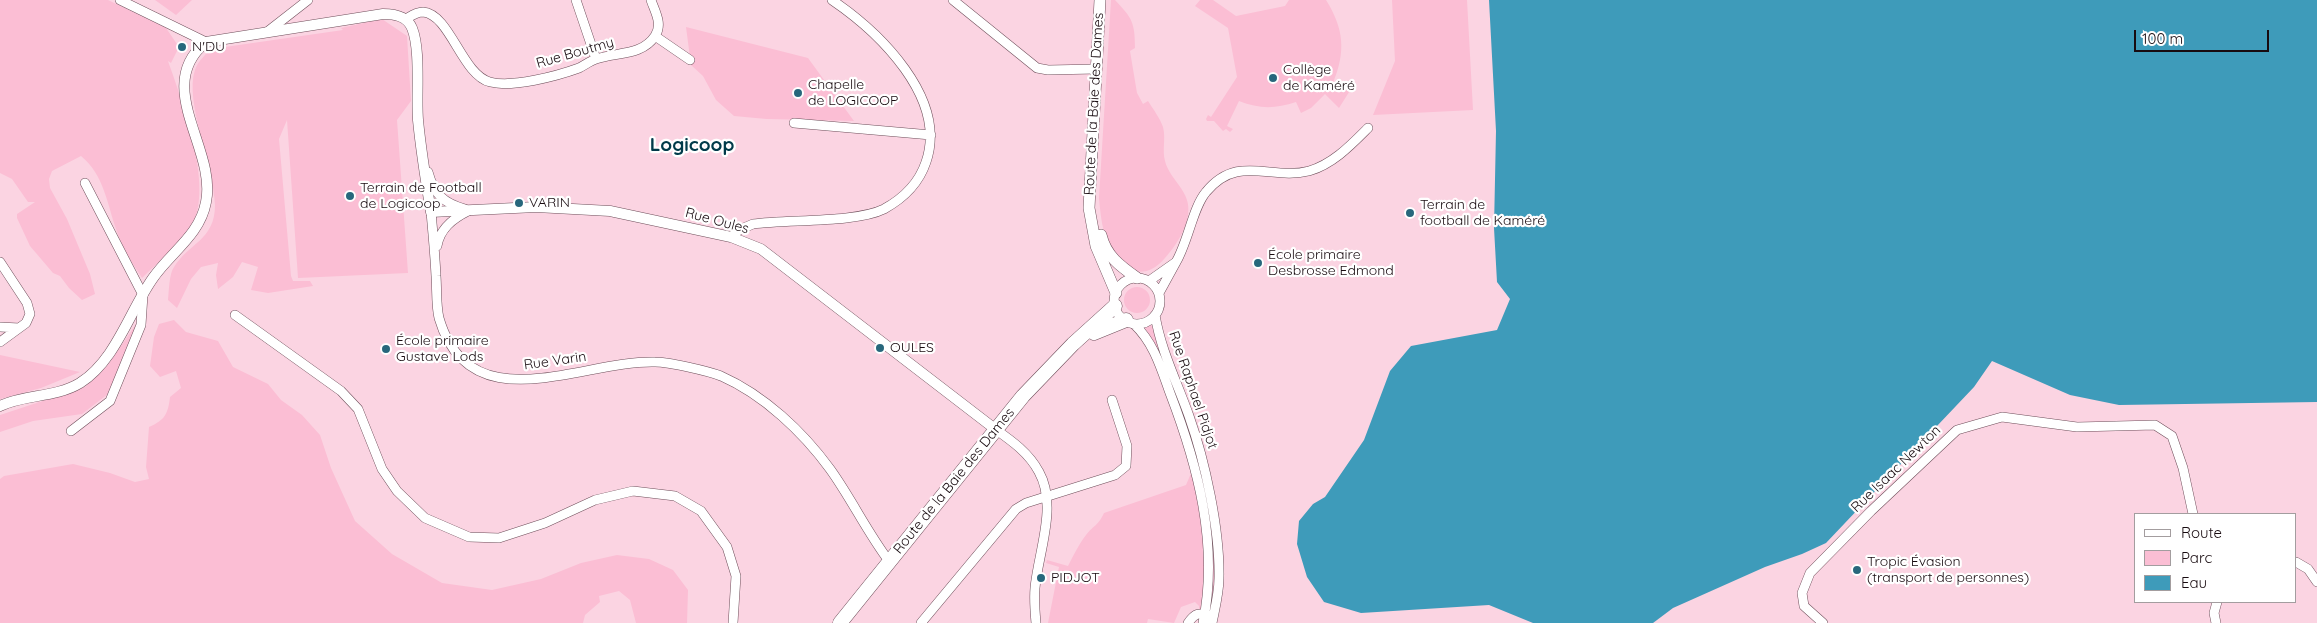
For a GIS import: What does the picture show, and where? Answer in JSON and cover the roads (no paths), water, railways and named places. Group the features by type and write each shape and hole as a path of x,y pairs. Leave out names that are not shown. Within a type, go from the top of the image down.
{"main road":[{"name":"Route de la Baie des Dames","path":"840,623 996,429 1073,344 1111,312 1116,299 1096,246 1089,208 1100,0"},
{"name":"Route de la Baie des Dames","path":"1106,0 1094,208 1104,246 1116,264 1137,278"},
{"name":"Route de la Baie des Dames","path":"1073,344 1110,326 1130,322"}],"street":[{"path":"0,406 54,393 78,384 90,376 100,366 152,279 197,226 206,201 206,174 184,95 189,62 196,50 206,42 120,0"},
{"path":"265,34 308,0"},
{"path":"576,0 596,59"},
{"path":"651,0 659,20 655,36 690,60"},
{"path":"731,237 739,230 753,224 868,215 884,209 912,188 923,171 929,154 931,134 929,119 909,74 878,38 849,12 832,0"},
{"path":"954,0 1037,68 1048,70 1096,69"},
{"name":"Rue Boutmy","path":"206,42 383,14 395,14 406,19 416,13 425,12 439,21 478,76 489,82 502,83 546,77 582,66 596,59 639,50 655,36"},
{"name":"Rue Varin","path":"406,19 412,27 416,42 418,120 431,212 439,317 456,350 463,359 480,372 522,381 551,378 618,365 656,362 720,376 744,388 777,412 808,443 830,469 889,561"},
{"path":"794,122 931,134"},
{"path":"1159,293 1149,282 1137,278 1124,282 1116,299 1118,312 1130,322 1146,322 1156,315 1160,304 1159,293 1187,241 1200,199 1219,179 1240,171 1294,173 1310,170 1344,151 1368,128"},
{"path":"422,151 436,192 446,202 470,210"},
{"path":"71,431 110,401 141,325 143,295 85,183"},
{"name":"Rue Oules","path":"431,212 536,207 610,211 731,237 760,249 996,429"},
{"path":"435,255 439,234 455,217 470,210"},
{"path":"0,262 27,303 30,314 26,323 0,342"},
{"path":"1149,282 1176,262"},
{"path":"235,315 341,391 358,409 382,469 397,491 425,518 469,537 499,538 546,523 595,500 633,491 675,496 701,512 727,547 736,576 734,623"},
{"name":"Rue Raphael Pidjot","path":"1156,315 1162,344 1190,416 1204,464 1218,550 1219,578 1209,619"},
{"name":"Rue Raphael Pidjot","path":"1130,322 1146,335 1156,354 1188,440 1196,471 1209,547 1209,619"},
{"path":"0,327 20,328"},
{"path":"921,623 1016,509 1026,503 1115,475 1126,466 1128,446 1112,400"},
{"name":"Rue Isaac Newton","path":"1823,623 1804,606 1802,593 1810,573 1871,511 1957,430 2002,417 2077,427 2154,425 2172,436 2183,468 2193,513"},
{"path":"996,429 1028,456 1040,472 1046,497 1046,531 1035,590 1036,623"},
{"path":"2297,563 2308,569 2317,582"},
{"path":"2216,623 2214,613 2217,603"},
{"path":"1188,623 1195,614 1202,612 1209,619"}],"water":[{"path":"1489,0 2317,0 2317,402 2119,405 2070,395 1992,361 1974,387 1826,543 1765,567 1673,608 1653,623 1533,623 1489,605 1361,613 1324,602 1307,577 1297,544 1299,521 1313,504 1325,497 1364,440 1390,371 1411,346 1497,330 1510,299 1497,282 1494,228 1496,131"}],"place":[{"name":"N'DU","path":"182,47"},
{"name":"Collège de Kaméré","path":"1273,78"},
{"name":"Chapelle de LOGICOOP","path":"798,93"},
{"name":"Terrain de Football de Logicoop","path":"350,196"},
{"name":"VARIN","path":"519,203"},
{"name":"Terrain de football de Kaméré","path":"1410,213"},
{"name":"École primaire Desbrosse Edmond","path":"1258,263"},
{"name":"OULES","path":"880,348"},
{"name":"École primaire Gustave Lods","path":"386,349"},
{"name":"Tropic Évasion (transport de personnes)","path":"1857,570"},
{"name":"PIDJOT","path":"1041,578"}],"district":[{"name":"Logicoop","path":"692,145"}]}
